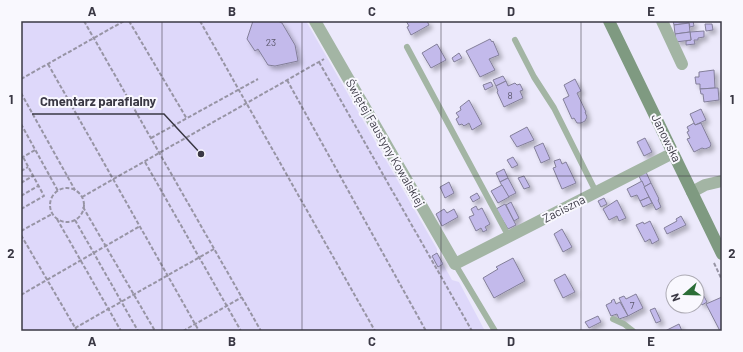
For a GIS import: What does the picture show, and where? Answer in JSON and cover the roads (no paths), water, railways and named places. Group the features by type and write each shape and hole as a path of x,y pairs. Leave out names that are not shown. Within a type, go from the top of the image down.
{"main road":[{"name":"Janowska","path":"609,21 722,254"}],"street":[{"name":"Świętej Faustyny Kowalskiej","path":"315,21 455,264"},
{"path":"662,21 682,64"},
{"name":"Zaciszna","path":"455,264 673,153"},
{"path":"692,192 705,185 722,181"}],"lane":[{"path":"515,40 534,77 554,108 596,192"},
{"path":"407,47 508,237"},
{"path":"455,264 495,331"},
{"path":"613,319 624,324 633,331"}],"place":[{"name":"Cmentarz parafialny","path":"201,154"}]}
